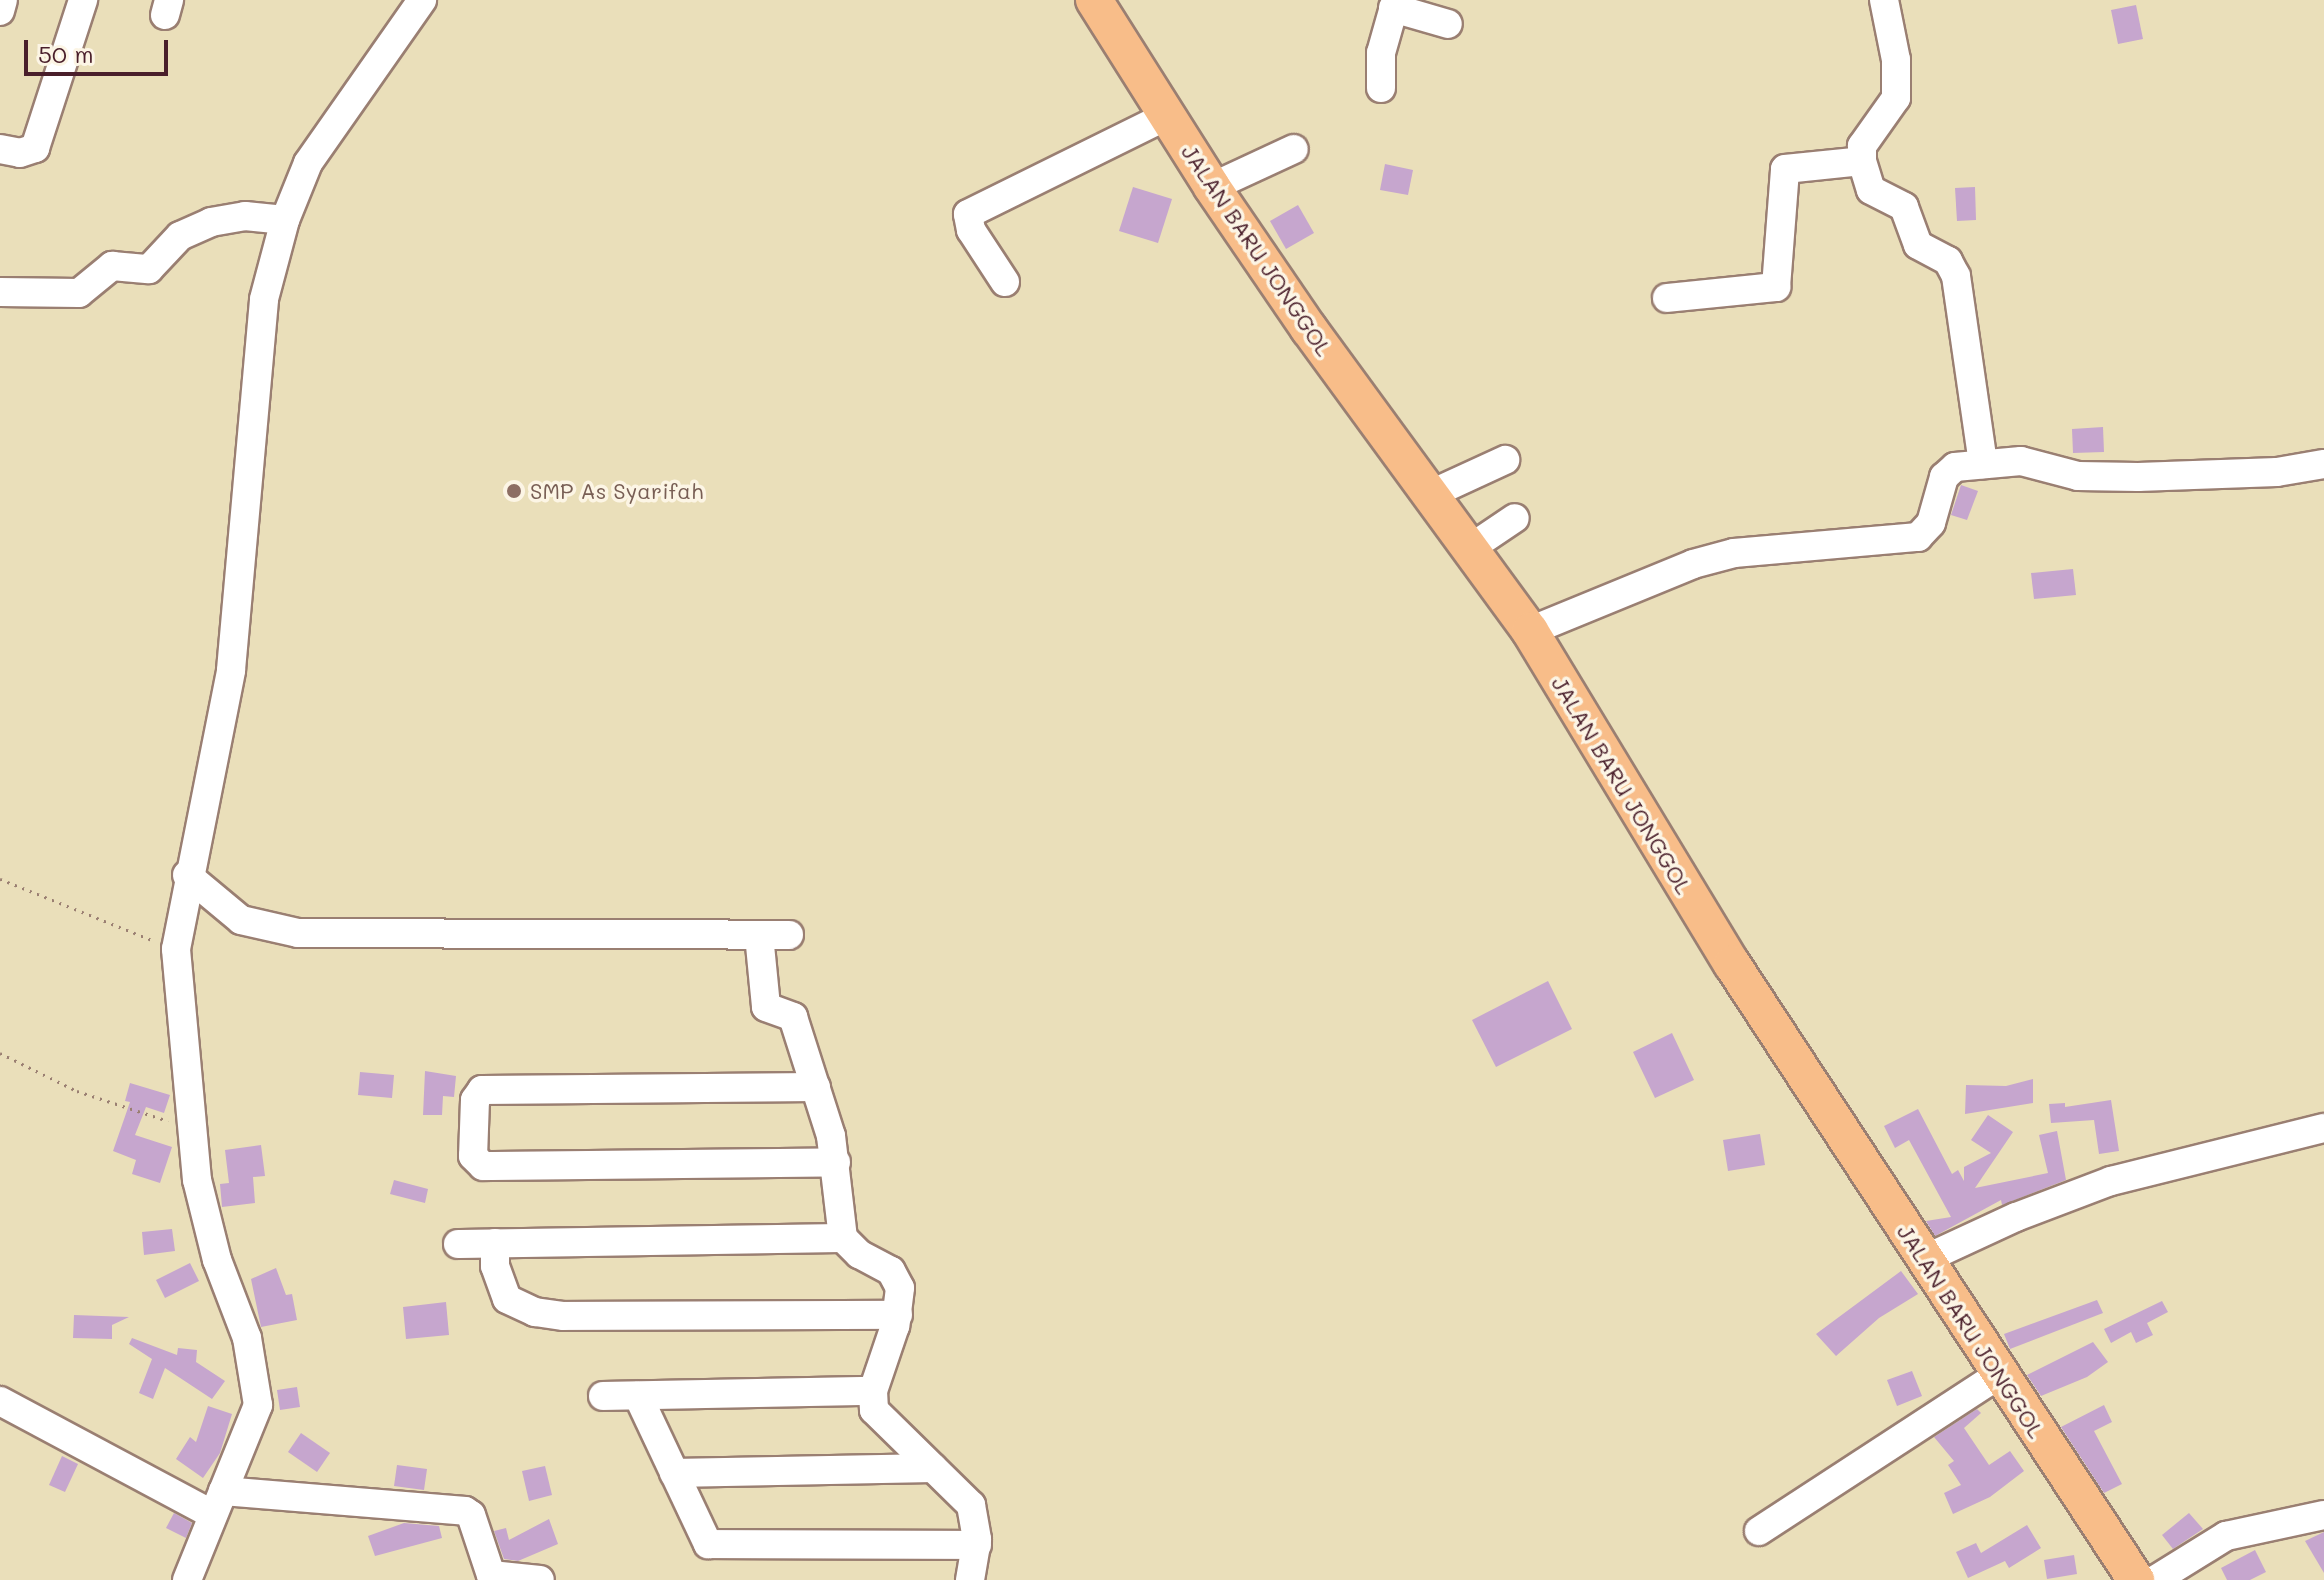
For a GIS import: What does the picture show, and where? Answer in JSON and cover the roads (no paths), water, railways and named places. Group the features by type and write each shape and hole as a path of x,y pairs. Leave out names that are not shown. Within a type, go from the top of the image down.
{"main road":[{"name":"JALAN BARU JONGGOL","path":"1094,0 1212,187 1429,495 1530,631 1723,951 1998,1375 2136,1580"}],"street":[{"path":"0,11 3,0"},
{"path":"0,149 20,153 35,148 83,0"},
{"path":"187,1580 253,1425 259,1385 207,1225 190,1128 176,949 187,875 231,670 260,325 285,220 331,127 422,0"},
{"path":"1884,0 1896,60 1896,98 1862,146 1862,161 1871,190 1904,207 1918,245 1948,261 1956,276 1983,464"},
{"path":"1381,88 1381,53 1394,4 1448,24"},
{"path":"1005,282 968,223 968,214 1168,115"},
{"path":"1212,187 1294,149"},
{"path":"1667,298 1776,287 1785,169 1862,161"},
{"path":"0,292 79,293 112,266 149,269 180,236 211,222 245,216 285,220"},
{"path":"1429,495 1505,460"},
{"path":"1530,631 1693,564 1734,553 1918,537 1931,523 1947,472 1983,464 2021,461 2078,476 2138,477 2277,472 2324,464"},
{"path":"1469,549 1515,518"},
{"path":"187,875 241,920 298,933 789,935"},
{"path":"759,935 766,1007 793,1017 816,1087 836,1162 843,1238 859,1254 896,1276 898,1315 873,1391 878,1418 971,1505 977,1545 970,1580"},
{"path":"816,1087 482,1090 475,1100 473,1156 483,1166 836,1162"},
{"path":"1925,1259 2016,1217 2111,1181 2324,1128"},
{"path":"458,1244 843,1238"},
{"path":"495,1243 495,1266 507,1299 535,1312 564,1316 898,1315"},
{"path":"1759,1531 1998,1375"},
{"path":"603,1396 873,1391"},
{"path":"638,1396 704,1540 715,1547 977,1545"},
{"path":"0,1401 218,1502 465,1511 491,1575 540,1580"},
{"path":"674,1473 933,1468"},
{"path":"2155,1580 2226,1536 2324,1515"}],"place":[{"name":"SMP As Syarifah","path":"514,491"}]}
